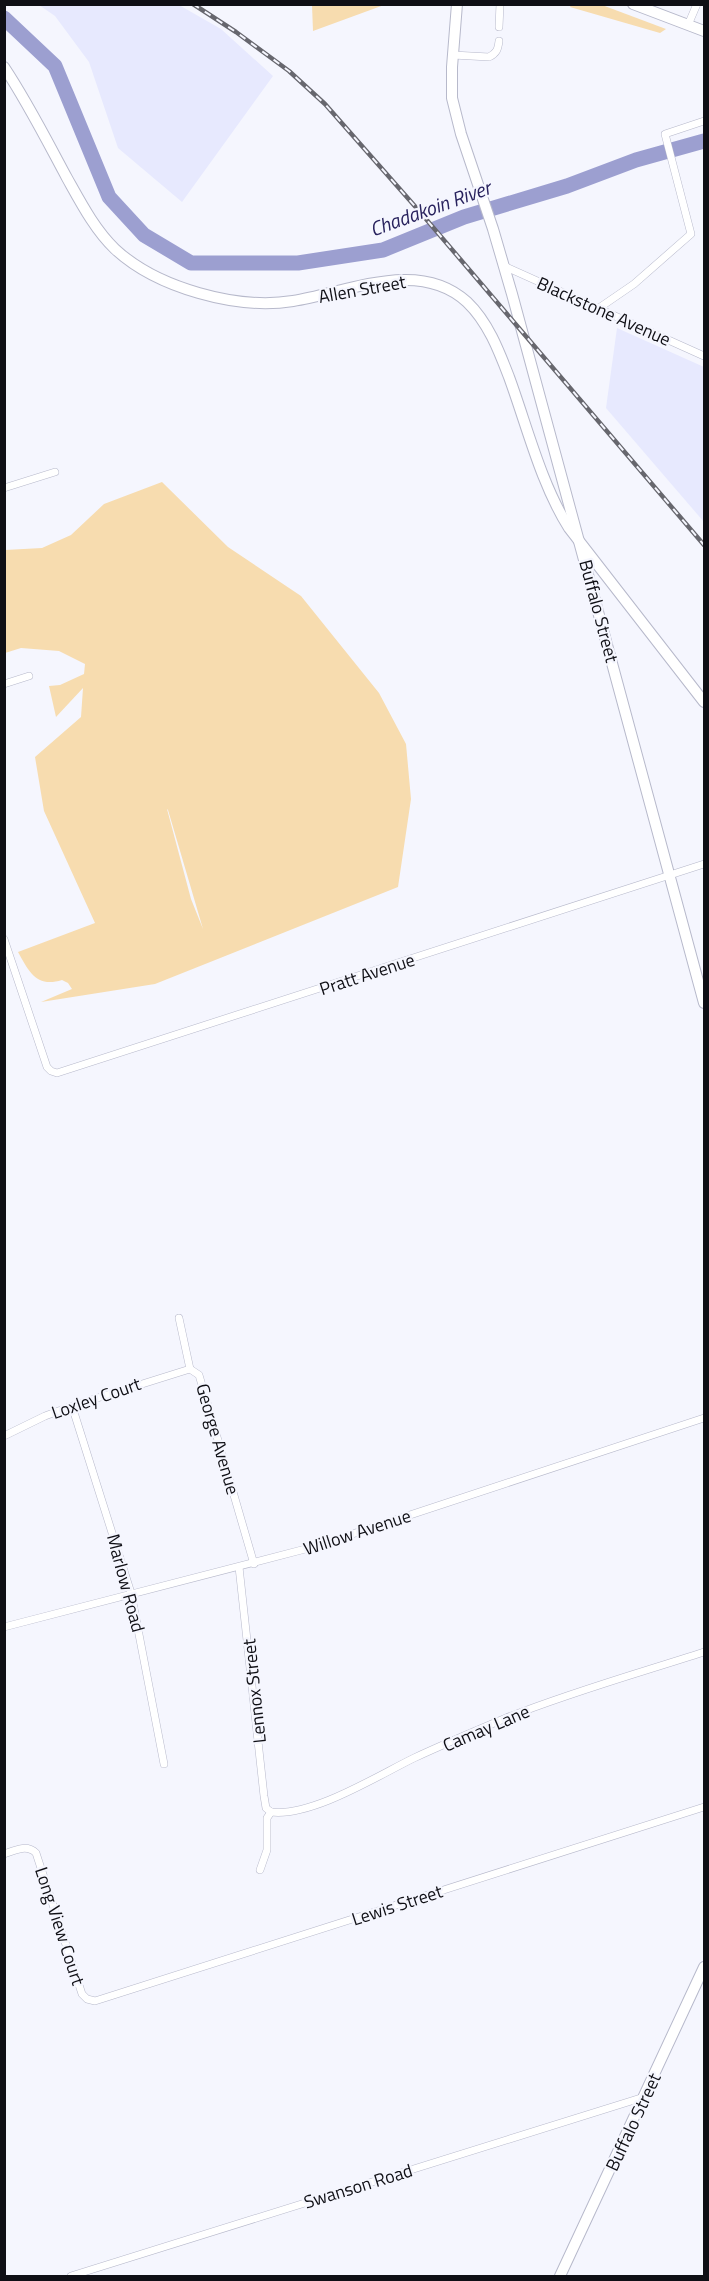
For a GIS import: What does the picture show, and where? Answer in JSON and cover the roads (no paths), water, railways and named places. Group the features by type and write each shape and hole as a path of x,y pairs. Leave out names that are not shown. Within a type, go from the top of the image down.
{"street":[{"path":"457,4 453,55 489,57 498,49 499,41"},
{"path":"498,27 500,4"},
{"path":"633,4 705,31"},
{"path":"688,25 697,4"},
{"name":"Buffalo Street","path":"453,55 452,98 461,134 504,266 705,1003"},
{"name":"Allen Street","path":"4,68 76,194 104,238 130,260 168,282 220,299 253,303 292,302 397,280 426,281 455,292 480,316 498,348 559,513 705,702"},
{"path":"599,308 634,284 691,234 674,161 665,134 705,121"},
{"name":"Blackstone Avenue","path":"504,266 705,356"},
{"path":"4,488 55,472"},
{"path":"552,497 557,499 563,497 567,491"},
{"path":"4,684 29,676"},
{"name":"Pratt Avenue","path":"13,966 41,1052 51,1071 57,1073 705,864"},
{"path":"4,939 13,966 4,968"},
{"name":"George Avenue","path":"179,1318 190,1369 199,1375 254,1564"},
{"name":"Loxley Court","path":"4,1436 72,1406 190,1369"},
{"name":"Marlow Road","path":"72,1406 131,1593 164,1764"},
{"name":"Willow Avenue","path":"6,1626 313,1547 705,1418"},
{"name":"Lennox Street","path":"239,1567 264,1796 266,1808 271,1812"},
{"path":"4,1618 6,1626"},
{"name":"Camay Lane","path":"271,1812 282,1813 322,1803 417,1757 507,1718 705,1652"},
{"name":"Lewis Street","path":"90,2000 106,1999 705,1807"},
{"path":"260,1870 267,1850 267,1818 271,1812"},
{"name":"Long View Court","path":"4,1854 21,1848 33,1850 36,1853 82,1994 90,2000"},
{"name":"Buffalo Street","path":"560,2277 705,1967"},
{"name":"Swanson Road","path":"71,2277 645,2096"}],"waterway":[{"name":"Chadakoin River","path":"4,18 55,66 109,197 144,235 191,263 298,263 383,250 464,217 567,186 636,160 704,141"}],"railway":[{"path":"193,4 289,71 325,104 704,545"}]}
